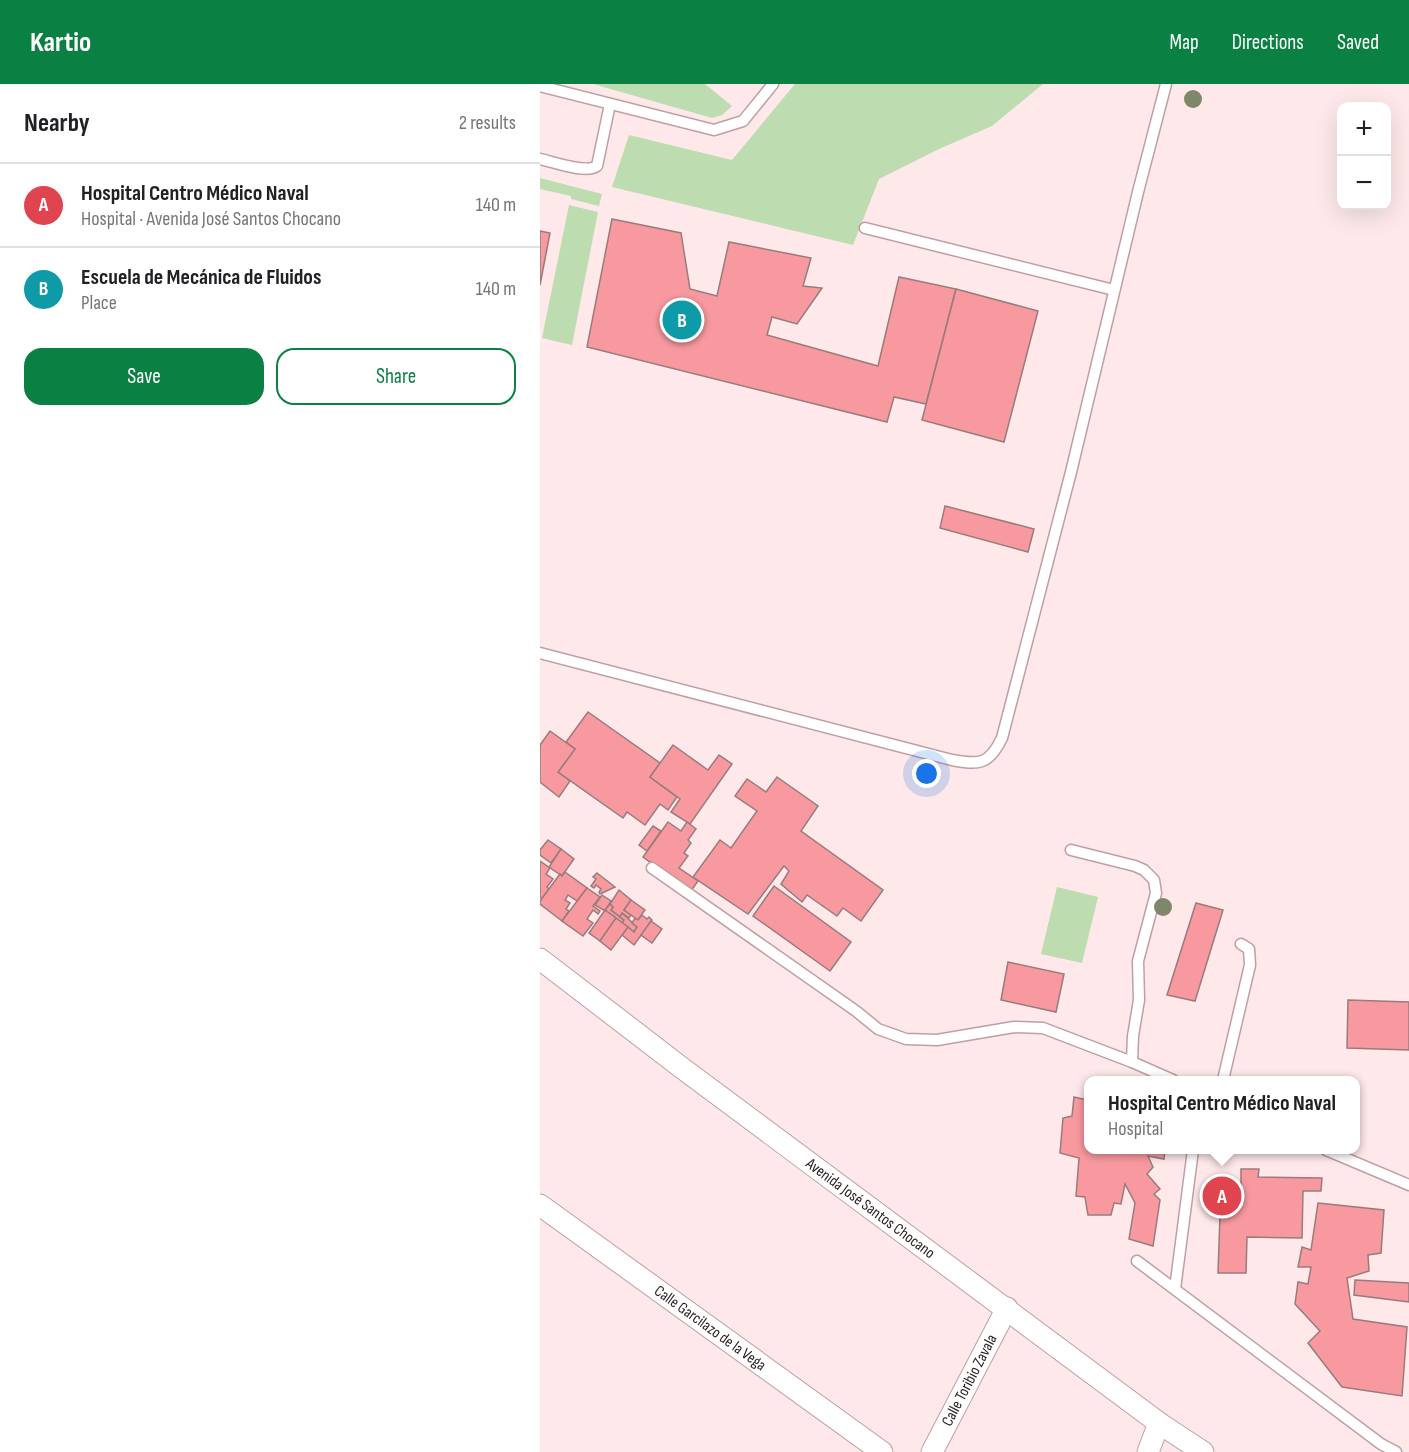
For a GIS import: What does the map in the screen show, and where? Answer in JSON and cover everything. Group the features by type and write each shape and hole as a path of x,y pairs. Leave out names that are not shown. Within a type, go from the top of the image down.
{"street":[{"name":"Avenida José Santos Chocano","path":"540,960 1159,1423 1203,1452"},
{"name":"Calle Garcilazo de la Vega","path":"540,1204 882,1452"},
{"name":"Calle Toribio Zavala","path":"932,1452 1007,1308"},
{"path":"1148,1452 1159,1423"}],"lane":[{"path":"540,86 714,130 743,121 773,84"},
{"path":"540,653 952,760 970,763 986,761 995,752 1002,738 1068,483 1166,84"},
{"path":"540,159 585,169 593,169 597,166 610,104"},
{"path":"865,228 1114,290"},
{"path":"1071,850 1135,866 1144,870 1154,880 1156,893 1138,961 1139,1000 1132,1036 1132,1062"},
{"path":"652,868 847,1004 878,1029 906,1039 937,1040 1014,1027 1043,1028 1164,1076"},
{"path":"1224,1076 1250,965 1249,949 1241,944"},
{"path":"1175,1289 1192,1154"},
{"path":"1338,1154 1409,1185"},
{"path":"1137,1261 1381,1444 1396,1452"}],"green space":[{"path":"593,84 705,84 732,106 722,115 712,118"},
{"path":"795,84 1043,84 992,126 879,179 853,245 612,187 629,135 732,160"},
{"path":"540,178 602,194 599,206 571,199 571,196 540,189"},
{"path":"569,205 598,212 572,345 542,338"},
{"path":"1057,887 1098,897 1082,963 1041,954"}],"building":[{"path":"612,219 681,233 690,289 717,296 729,242 811,258 803,286 822,288 797,324 772,317 767,335 878,366 899,277 956,289 926,404 894,397 887,422 587,347"},
{"path":"540,231 550,233 540,285"},
{"path":"956,289 1038,311 1004,442 922,420"},
{"path":"945,506 1034,529 1028,552 940,528"},
{"path":"588,712 660,763 650,777 677,797 668,810 660,804 645,825 627,812 623,818 558,772 575,749 566,742"},
{"path":"550,731 575,749 558,772 570,781 559,797 540,782 540,745"},
{"path":"673,745 708,770 719,755 732,764 690,824 671,812 680,799 650,777"},
{"path":"777,777 818,806 801,831 883,890 861,921 843,908 837,916 807,895 802,902 781,884 789,871 784,866 748,914 693,877 720,840 731,848 757,811 735,796 747,779 766,792"},
{"path":"668,822 681,831 687,822 696,829 688,840 691,843 684,853 688,856 679,868 698,881 691,891 643,857"},
{"path":"653,826 661,831 647,851 639,845"},
{"path":"548,840 561,849 551,863 540,855 540,850"},
{"path":"561,849 574,859 562,876 549,867"},
{"path":"540,861 550,868 546,874 553,879 542,899 540,897"},
{"path":"565,872 587,888 577,901 568,895 565,900 570,903 566,909 569,911 562,921 540,904 540,901 560,874 562,876"},
{"path":"597,873 615,887 600,894 601,889 596,885 594,888 591,886 596,879 593,877"},
{"path":"774,886 851,942 830,971 753,916"},
{"path":"587,888 600,897 593,906 600,911 598,914 593,910 587,919 593,923 583,936 562,921"},
{"path":"619,890 631,900 624,910 631,915 629,918 622,913 620,917 611,910 613,907 610,904"},
{"path":"602,895 611,901 605,911 595,905"},
{"path":"631,900 645,910 638,920 624,910"},
{"path":"1196,903 1223,910 1195,1001 1167,995"},
{"path":"610,904 613,907 611,910 624,920 622,923 605,910"},
{"path":"605,910 616,918 600,941 589,933"},
{"path":"622,913 637,927 634,932 622,923 624,920 620,917"},
{"path":"642,915 652,920 634,945 622,935 628,927 634,932 637,927 632,923 635,918 638,920"},
{"path":"616,918 628,927 611,950 600,941"},
{"path":"651,921 662,929 652,943 641,935"},
{"path":"1008,962 1064,974 1056,1012 1001,1000"},
{"path":"1348,1000 1409,1002 1409,1050 1347,1048"},
{"path":"1074,1097 1084,1099 1084,1154 1165,1154 1164,1159 1148,1156 1153,1167 1147,1174 1160,1189 1154,1194 1160,1200 1153,1246 1129,1239 1135,1203 1125,1184 1121,1204 1114,1203 1111,1215 1088,1215 1085,1197 1076,1196 1079,1158 1060,1153 1063,1118 1072,1116"},
{"path":"1241,1169 1259,1169 1258,1177 1322,1178 1321,1191 1303,1191 1302,1238 1247,1237 1246,1273 1218,1273 1221,1187 1241,1187"},
{"path":"1318,1203 1384,1210 1381,1253 1368,1255 1369,1271 1347,1278 1353,1319 1407,1327 1402,1396 1342,1387 1308,1343 1320,1331 1295,1304 1298,1282 1308,1284 1311,1267 1298,1267 1302,1247 1311,1250"},
{"path":"1355,1280 1409,1283 1409,1302 1354,1295"}],"place":[{"name":"Escuela de Mecánica de Fluidos","path":"682,320"},
{"name":"Hospital Centro Médico Naval","path":"1222,1196"}]}
